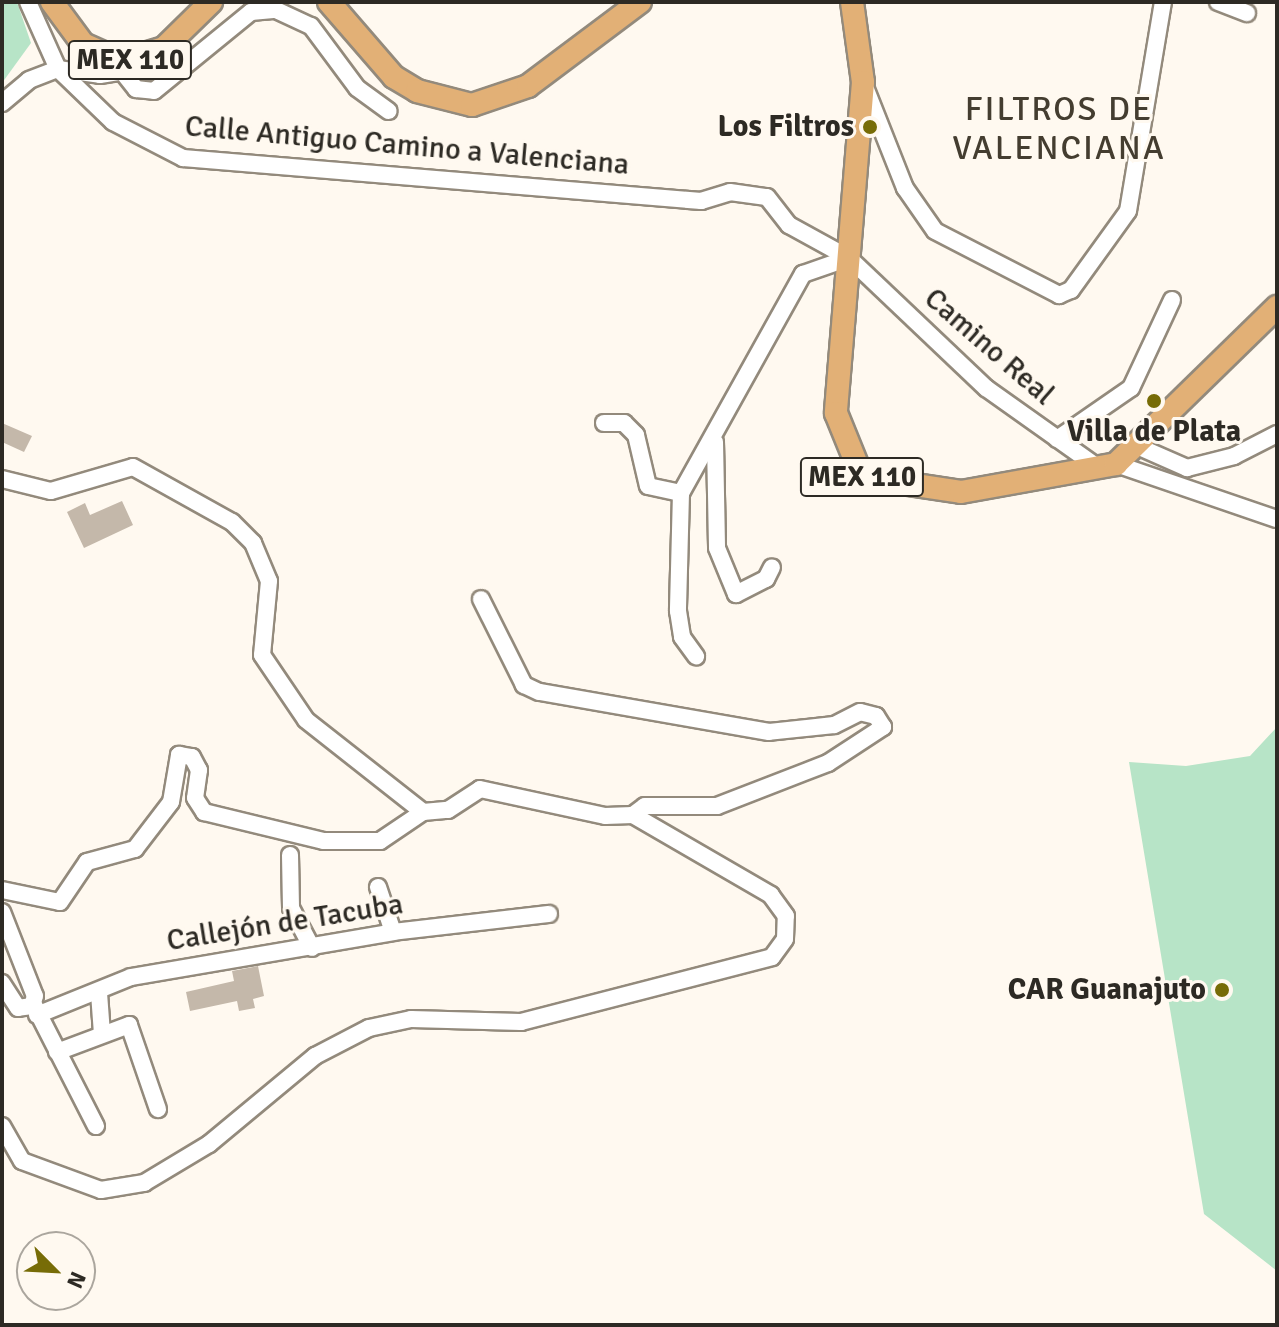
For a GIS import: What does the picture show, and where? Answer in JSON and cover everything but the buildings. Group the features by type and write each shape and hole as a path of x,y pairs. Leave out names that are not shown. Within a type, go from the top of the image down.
{"main road":[{"name":"MEX 110","path":"52,2 101,56 148,56 211,2"},
{"path":"329,2 394,77 417,91 472,105 528,86 640,2"},
{"name":"MEX 110","path":"852,2 863,82 836,413 862,477 886,486 961,492 1108,467"},
{"path":"1108,467 1137,446 1277,307"}],"street":[{"path":"28,2 58,69"},
{"path":"863,82 905,188 935,231 1059,295 1071,290 1128,211 1163,2"},
{"path":"1218,2 1247,13"},
{"path":"125,75 136,89 154,91 251,12 276,10 311,26 357,88 389,111"},
{"path":"2,103 58,69 125,75 148,56"},
{"name":"Calle Antiguo Camino a Valenciana","path":"58,69 113,122 183,158 701,201 730,192 767,197 789,225 849,258"},
{"path":"696,656 682,637 678,611 681,493 715,440 803,274 849,258"},
{"name":"Camino Real","path":"849,258 986,388 1057,439 1108,467 1277,519"},
{"path":"1057,439 1131,388 1172,300"},
{"path":"604,423 624,423 636,435 648,486 681,493"},
{"path":"1137,446 1187,468 1266,444 1277,434"},
{"path":"715,440 717,548 736,594 766,579 772,567"},
{"path":"2,479 51,491 133,467 154,473 232,522 253,543 269,581 262,655 306,720 423,812"},
{"path":"481,599 524,685 769,732 834,725 860,712 876,716 883,727 876,738 750,798 645,806 633,815"},
{"path":"2,890 60,902 87,862 135,849 171,802 179,755 192,757 199,770 195,798 204,812 324,841 380,841 423,812 448,810 480,789 633,815 771,895 786,916 785,939 772,957 521,1022 411,1019 369,1028 315,1056 209,1144 144,1183 101,1190 22,1161 2,1126"},
{"path":"290,855 291,908 312,948"},
{"path":"378,887 393,932"},
{"path":"2,912 36,1009 96,1126"},
{"name":"Callejón de Tacuba","path":"36,1009 99,993 131,977 393,932 549,914"},
{"path":"2,983 18,1008 36,1009"},
{"path":"99,993 102,1034"},
{"path":"57,1052 129,1025 158,1109"}],"green space":[{"path":"2,2 17,2 31,43 2,83"},
{"name":"CAR Guanajuto","path":"1277,727 1277,1271 1204,1214 1129,762 1186,766 1250,756"}],"place":[{"name":"Los Filtros","path":"870,127"},
{"name":"Villa de Plata","path":"1154,401"},
{"name":"CAR Guanajuto","path":"1222,990"}],"district":[{"name":"FILTROS DE VALENCIANA","path":"1059,128"}]}
